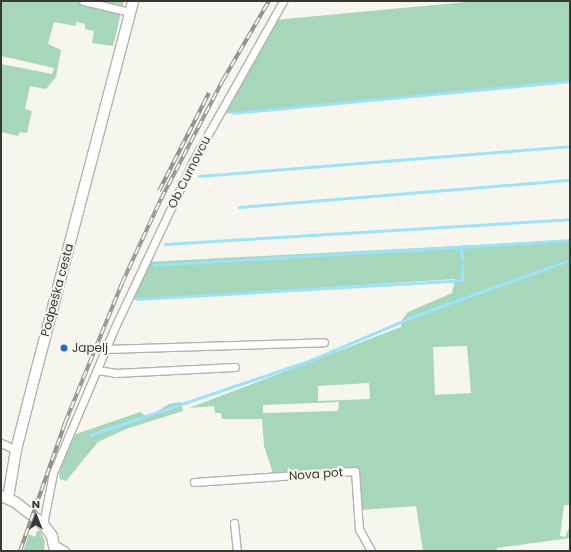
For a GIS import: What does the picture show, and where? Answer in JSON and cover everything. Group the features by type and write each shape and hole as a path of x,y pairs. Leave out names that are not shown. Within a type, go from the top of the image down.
{"main road":[{"name":"Podpeška cesta","path":"58,549 43,524 5,497 133,1"}],"street":[{"path":"83,1 130,12"},
{"name":"Ob Curnovcu","path":"43,524 53,474 106,349 193,161 283,1"},
{"path":"106,349 324,342"},
{"path":"97,370 115,373 235,367"},
{"path":"1,443 16,450"},
{"name":"Nova pot","path":"194,482 355,471 359,529 371,551"},
{"path":"234,523 237,551"}],"green space":[{"path":"1,1 124,1 113,46 92,43 94,31 85,29 85,24 76,22 76,26 54,22 48,44 61,50 56,77 46,89 30,86 25,109 32,111 27,133 20,132 18,136 1,132 1,64 52,74 54,68 1,56"},
{"path":"477,1 570,1 570,81 221,114 274,20"},
{"path":"570,240 570,505 564,505 560,536 565,537 570,526 570,538 497,548 497,551 423,551 416,506 361,510 359,468 273,473 264,446 262,419 222,419 221,413 215,413 214,406 189,408 401,327 402,320 408,312 452,293 455,279 131,300 148,262","holes":["467,346 471,393 435,395 433,347","369,383 370,399 318,401 318,386","339,402 338,411 263,413 263,405"]},
{"path":"181,402 183,411 126,429 98,442 66,481 60,479 59,474 67,451 76,434 140,412 148,417 169,404"},
{"path":"37,531 40,531 45,541 44,551 23,551 29,534 35,537"}],"waterway":[{"path":"233,113 570,81"},
{"path":"199,176 570,146"},
{"path":"239,207 570,180"},
{"path":"165,244 570,219"},
{"path":"462,260 461,247 570,240"},
{"path":"154,265 461,247"},
{"path":"90,435 309,361 422,313 570,260"},
{"path":"137,299 462,280 462,266"}],"railway":[{"path":"20,551 65,423 122,283 161,199 223,80 269,1"},
{"path":"159,191 209,93"}],"place":[{"name":"Japelj","path":"64,348"}]}
